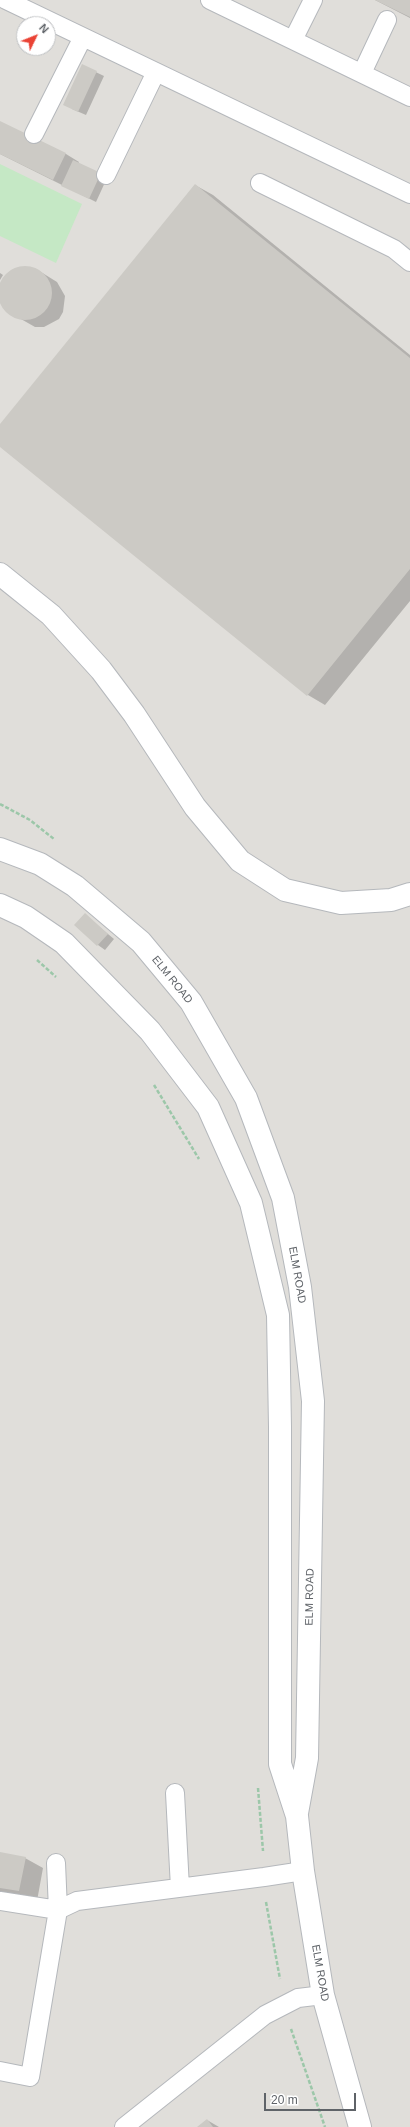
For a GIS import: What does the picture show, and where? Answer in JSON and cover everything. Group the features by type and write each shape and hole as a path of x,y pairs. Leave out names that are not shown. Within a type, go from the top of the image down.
{"street":[{"path":"0,574 51,615 101,670 134,714 195,807 240,861 285,890 341,902 391,900 410,894"},
{"name":"ELM ROAD","path":"0,849 40,864 75,886 141,942 191,1002 246,1098 283,1198 300,1286 313,1401 307,1758 297,1816"},
{"name":"ELM ROAD","path":"0,905 26,917 64,943 150,1031 208,1108 251,1203 278,1315 280,1427 280,1764 297,1816 303,1871 323,1995 360,2127"}],"lane":[{"path":"6,0 410,194"},
{"path":"293,40 313,0"},
{"path":"221,2 293,40 410,97"},
{"path":"362,73 387,20"},
{"path":"34,134 83,37"},
{"path":"106,174 156,72"},
{"path":"260,183 394,249 410,262"},
{"path":"175,1793 180,1888"},
{"path":"0,2071 30,2077 58,1910 56,1863"},
{"path":"0,1901 58,1910 77,1901 303,1871"},
{"path":"124,2127 265,2015 298,1998 323,1995"}],"path":[{"path":"0,804 30,820 58,842"},
{"path":"34,957 58,978"},
{"path":"153,1083 200,1160"},
{"path":"257,1782 263,1853"}],"shaded area":[{"path":"0,0 410,0 410,2127 0,2127"}],"green space":[{"path":"0,164 82,204 56,263 0,236"}],"building":[{"path":"375,0 410,0 410,17"},
{"path":"82,64 97,71 78,112 63,105"},
{"path":"0,121 66,153 53,180 0,154"},
{"path":"73,160 101,173 89,199 61,186"},
{"path":"195,184 410,358 410,569 307,696 0,447 0,424"},
{"path":"25,266 35,268 44,274 50,283 52,293 50,303 44,312 35,318 25,320 15,318 6,312 0,303 -2,293 0,283 6,274 15,268"},
{"path":"85,913 108,934 97,946 74,925"},
{"path":"0,1852 26,1857 19,1891 0,1888"},
{"path":"207,2119 213,2127 197,2127"}]}
